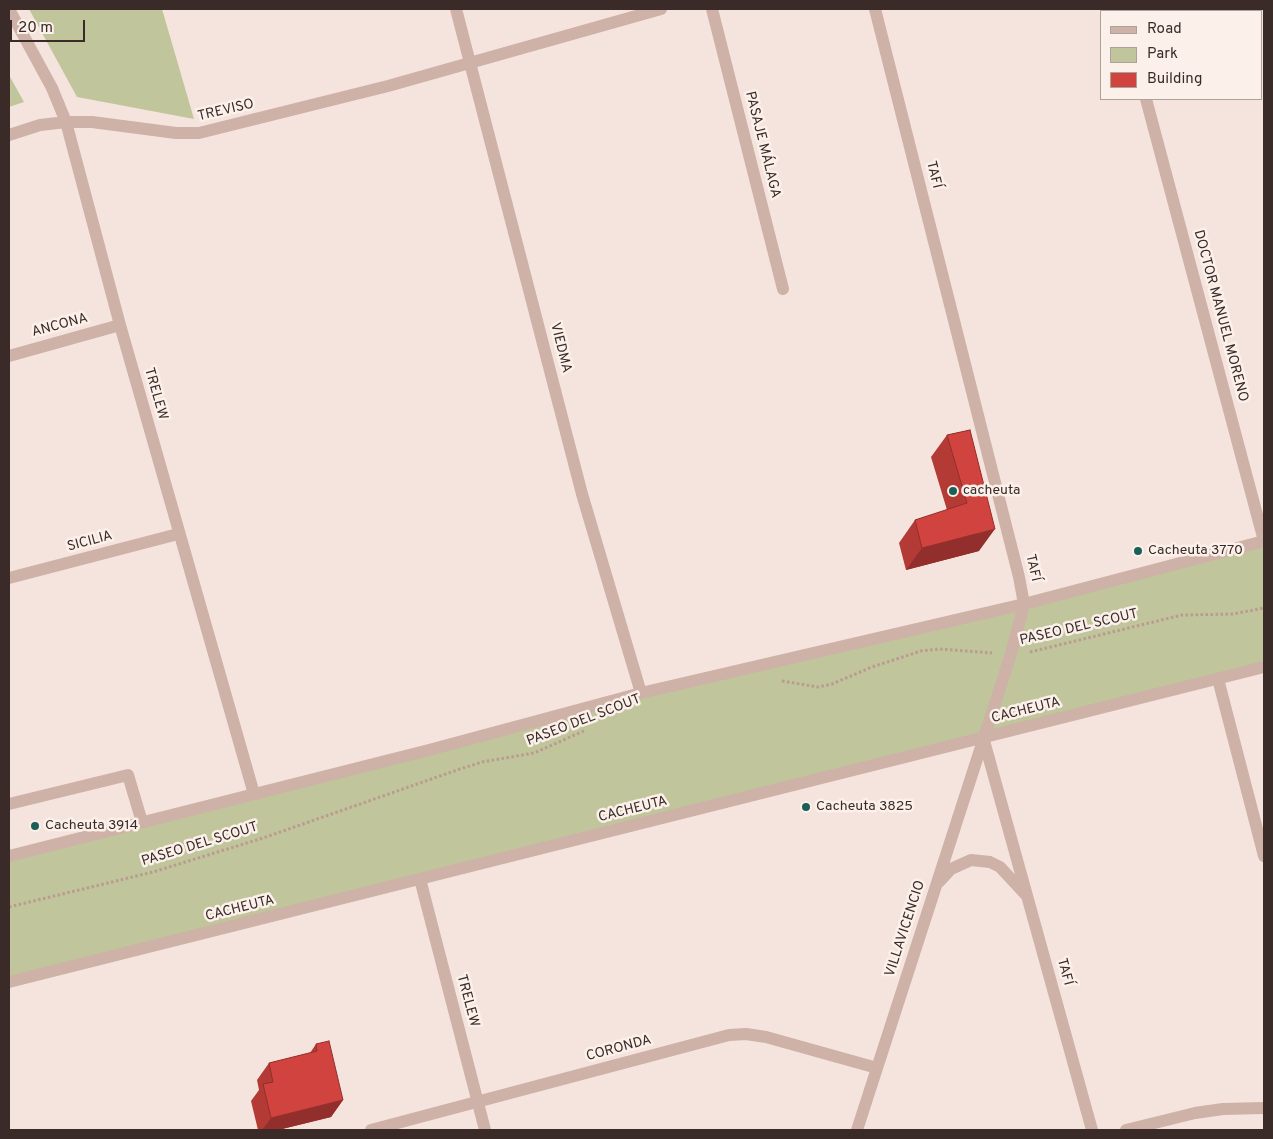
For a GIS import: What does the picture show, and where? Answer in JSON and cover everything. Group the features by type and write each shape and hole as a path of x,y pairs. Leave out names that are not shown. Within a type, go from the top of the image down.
{"street":[{"name":"TRELEW","path":"9,9 52,88 66,122 178,534 254,794"},
{"name":"VIEDMA","path":"456,9 582,494 641,693"},
{"name":"TREVISO","path":"9,134 66,122 92,122 176,133 199,134 388,86 661,9"},
{"name":"PASAJE MÁLAGA","path":"712,9 783,289"},
{"name":"TAFÍ","path":"875,9 1017,568 1024,604 1011,654 983,737 1092,1130"},
{"name":"DOCTOR MANUEL MORENO","path":"1146,100 1264,541"},
{"name":"ANCONA","path":"9,356 120,325"},
{"name":"SICILIA","path":"9,578 178,534"},
{"path":"9,856 429,750 641,693 1024,604 1264,541"},
{"name":"CACHEUTA","path":"9,982 1264,668"},
{"path":"1218,679 1264,856"},
{"name":"VILLAVICENCIO","path":"857,1130 983,737"},
{"path":"9,804 128,775 142,822"},
{"path":"936,886 951,869 971,860 990,862 1000,868 1027,896"},
{"name":"TRELEW","path":"420,879 485,1130"},
{"name":"CORONDA","path":"370,1130 729,1035 746,1034 766,1037 877,1068"},
{"path":"1126,1130 1195,1113 1223,1109 1264,1108"}],"path":[{"name":"PASEO DEL SCOUT","path":"780,680 818,687 832,684 872,667 921,651 940,649 1011,654 1039,651 1182,615 1233,614 1264,608"},
{"name":"PASEO DEL SCOUT","path":"9,907 153,872 263,838 482,762 534,753 566,737 592,727"}],"green space":[{"path":"29,9 162,9 194,119 77,97"},
{"path":"9,75 24,102 9,107"},
{"path":"1264,541 1264,667 9,982 9,856"}],"building":[{"path":"970,430 995,529 922,548 915,520 967,503 947,435"},
{"path":"329,1041 343,1100 271,1118 263,1084 273,1082 269,1063 317,1051 316,1044"}],"place":[{"name":"cacheuta","path":"953,491"},
{"name":"Cacheuta 3770","path":"1138,551"},
{"name":"Cacheuta 3825","path":"806,807"},
{"name":"Cacheuta 3914","path":"35,826"}]}
